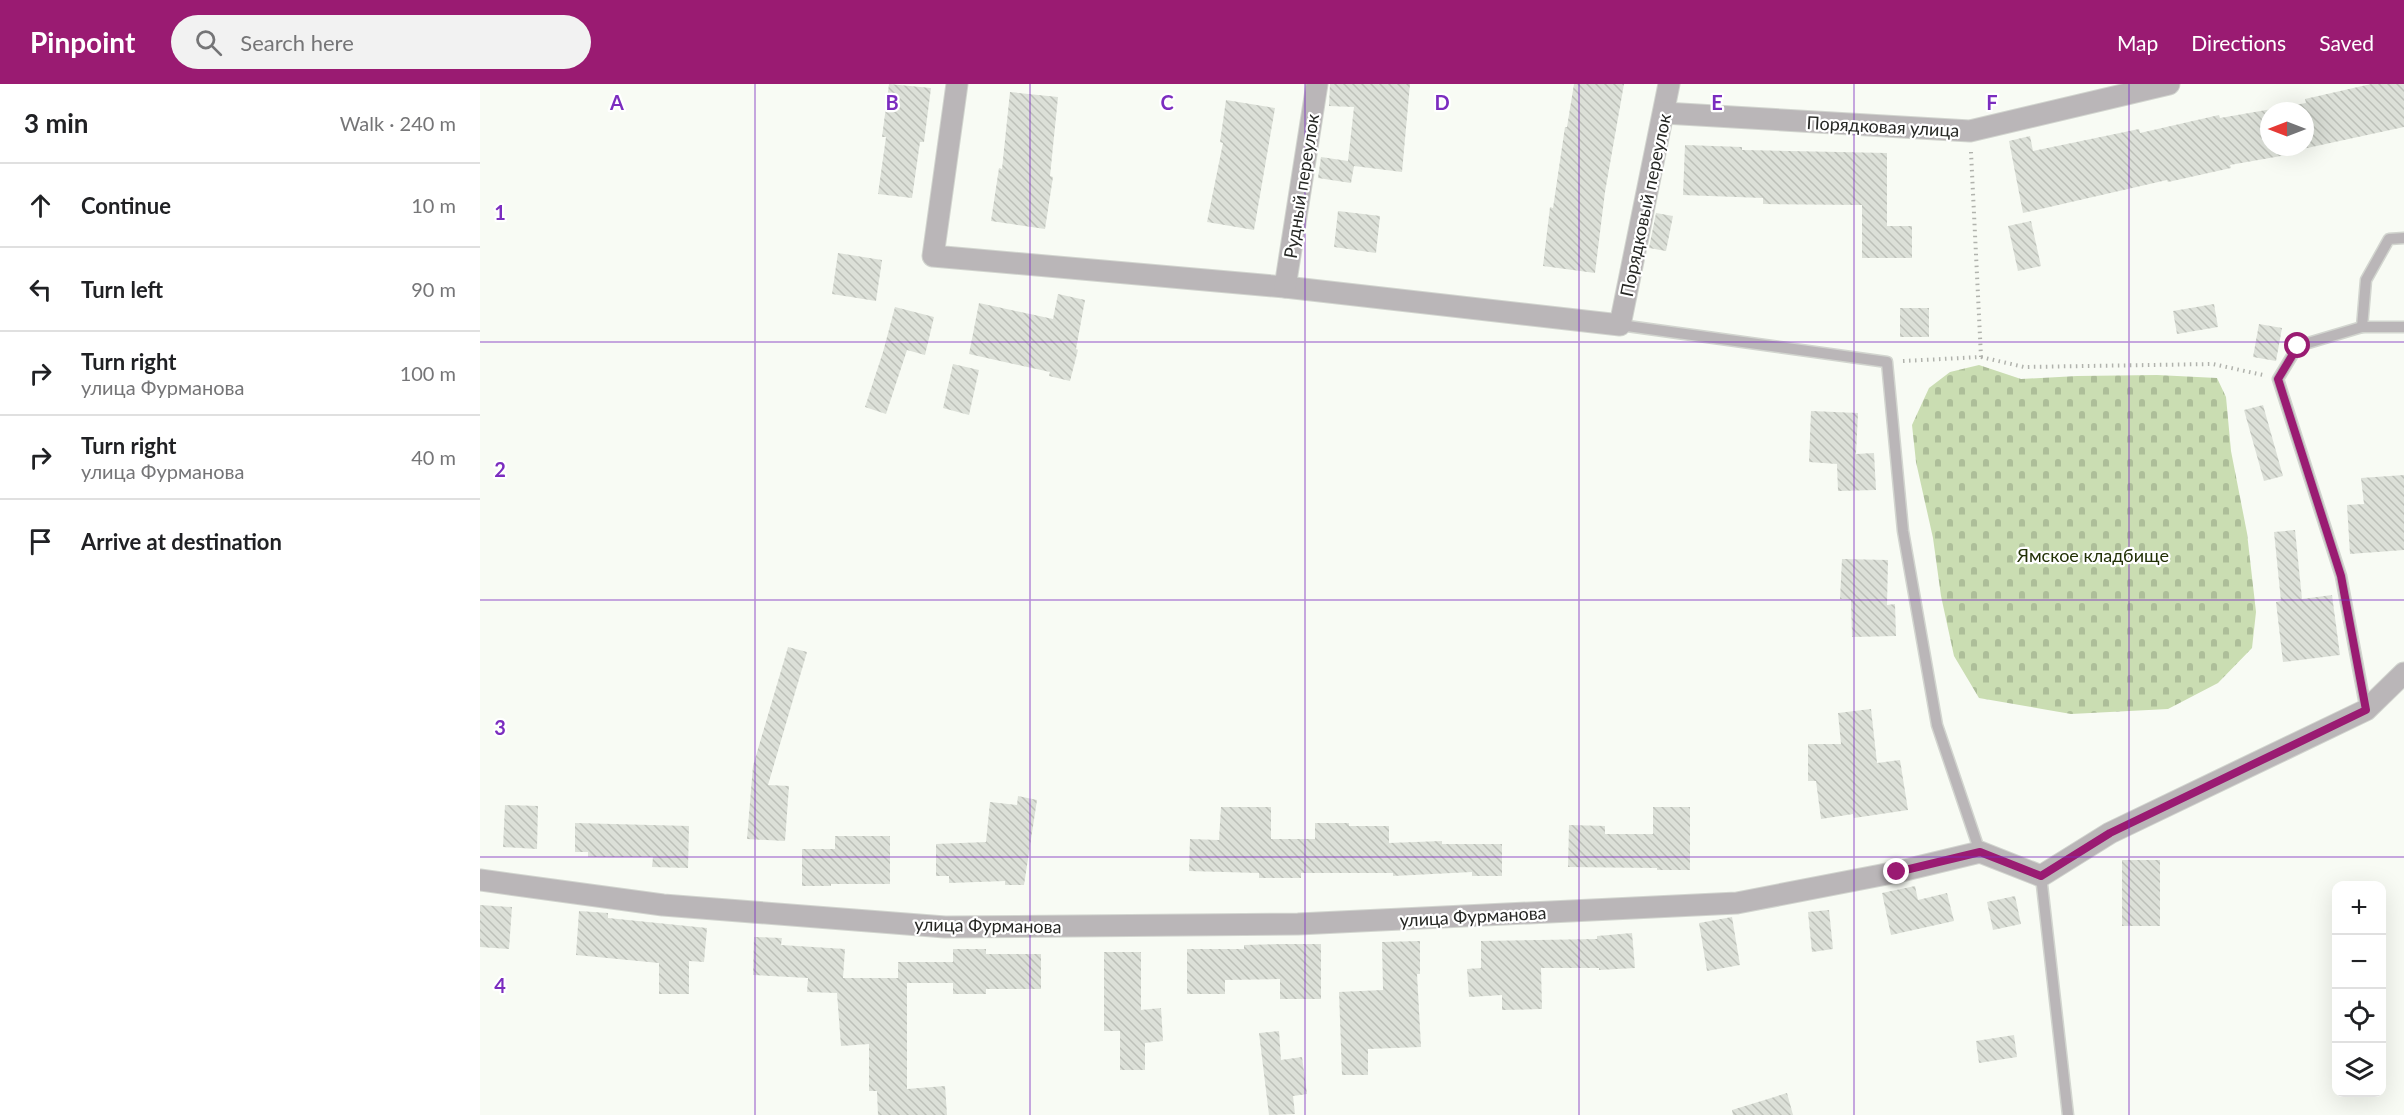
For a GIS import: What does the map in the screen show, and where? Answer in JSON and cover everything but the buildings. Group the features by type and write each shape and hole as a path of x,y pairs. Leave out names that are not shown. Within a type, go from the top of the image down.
{"street":[{"path":"957,84 933,256 1285,287 1620,325"},
{"name":"Рудный переулок","path":"1285,287 1317,84"},
{"name":"Порядковый переулок","path":"1620,325 1669,84"},
{"name":"Порядковая улица","path":"1664,113 1970,131 2169,84"},
{"path":"1980,852 2041,876 2110,833 2366,710 2404,673"},
{"name":"улица Фурманова","path":"480,880 663,905 945,927 1298,924 1737,903 1897,872 1980,852"}],"lane":[{"path":"2362,327 2366,280 2389,239 2404,238"},
{"path":"1620,325 1887,362 1903,531 1937,725 1980,852"},
{"path":"2366,710 2341,576 2278,379 2298,346 2362,327 2404,327"},
{"path":"2041,876 2068,1115"}],"path":[{"path":"1970,131 1981,357"},
{"path":"1887,362 1981,357 2024,367 2213,364 2278,379"}],"green space":[{"name":"Ямское кладбище","path":"1979,365 2021,379 2157,375 2217,378 2226,397 2231,451 2247,533 2256,612 2252,648 2218,683 2168,709 2071,714 1979,698 1954,656 1941,596 1933,538 1916,462 1912,425 1929,388 1950,372"}],"route":[{"path":"1897,872 1980,852 2041,876 2110,833 2366,710 2341,576 2278,379 2298,346"}]}
